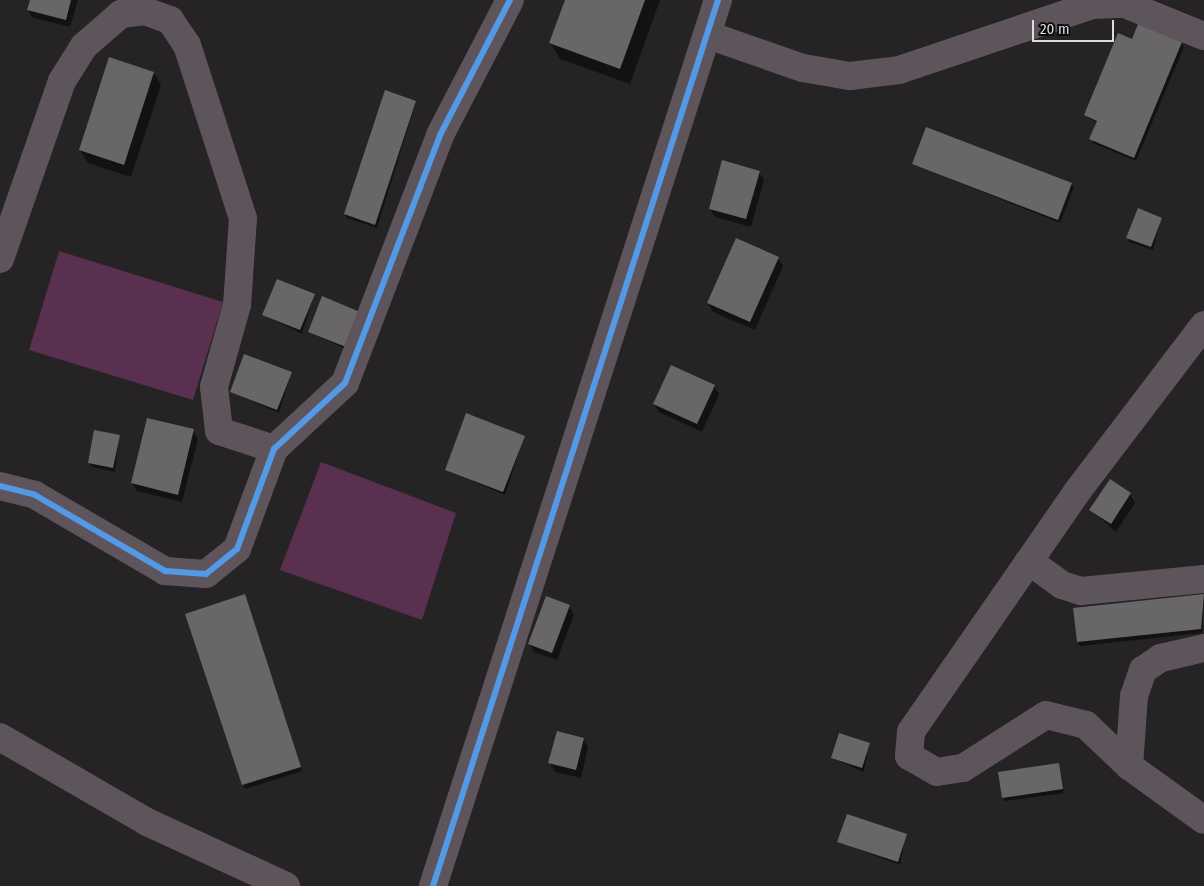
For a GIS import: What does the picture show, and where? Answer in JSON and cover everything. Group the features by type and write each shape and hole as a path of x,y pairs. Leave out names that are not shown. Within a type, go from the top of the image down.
{"street":[{"path":"0,486 35,494 164,571 206,574 237,549 274,449 345,383 440,135 510,0"},
{"path":"433,886 718,0"},
{"path":"708,35 803,68 850,76 899,70 1092,5 1126,4 1204,36"},
{"path":"0,259 62,81 84,46 121,14 153,5 170,20 187,45 243,218 237,305 214,387 219,431 274,449"},
{"path":"1204,325 1030,561 911,732 909,756 937,772 963,768 1046,714 1086,725 1129,766 1204,820"},
{"path":"1030,561 1062,585 1081,591 1204,579"},
{"path":"1129,766 1134,696 1143,670 1161,658 1204,648"},
{"path":"0,737 147,822 286,886"}],"shaded area":[{"path":"59,251 223,302 193,400 29,350"},
{"path":"321,462 456,513 422,620 280,570"}],"building":[{"path":"30,0 71,0 66,20 27,10"},
{"path":"565,0 645,0 620,69 549,43"},
{"path":"1138,24 1182,42 1134,158 1089,139 1097,121 1084,115 1118,33 1132,39"},
{"path":"109,57 154,72 124,165 79,150"},
{"path":"385,90 416,101 375,225 344,214"},
{"path":"926,127 1072,183 1058,220 912,164"},
{"path":"722,160 760,171 746,219 709,209"},
{"path":"1138,208 1162,218 1151,247 1126,238"},
{"path":"736,238 779,257 750,322 707,303"},
{"path":"277,279 315,294 300,330 262,315"},
{"path":"322,296 360,312 346,347 308,332"},
{"path":"244,354 292,372 277,410 230,392"},
{"path":"671,365 715,385 697,424 653,404"},
{"path":"466,413 525,436 503,492 445,470"},
{"path":"147,418 194,429 178,495 131,483"},
{"path":"94,430 120,435 113,468 88,463"},
{"path":"1110,479 1131,493 1111,524 1089,510"},
{"path":"245,594 301,767 242,785 185,614"},
{"path":"1204,594 1201,629 1077,642 1073,608"},
{"path":"546,596 570,605 552,653 528,644"},
{"path":"557,731 584,738 576,770 548,763"},
{"path":"839,733 870,743 862,768 831,758"},
{"path":"1059,763 1063,789 1002,798 998,772"},
{"path":"847,814 907,834 898,862 837,842"}],"cycle path":[{"path":"0,486 35,495 165,571 206,574 237,549 274,449 345,383 440,135 510,0"},
{"path":"433,886 718,0"}]}
